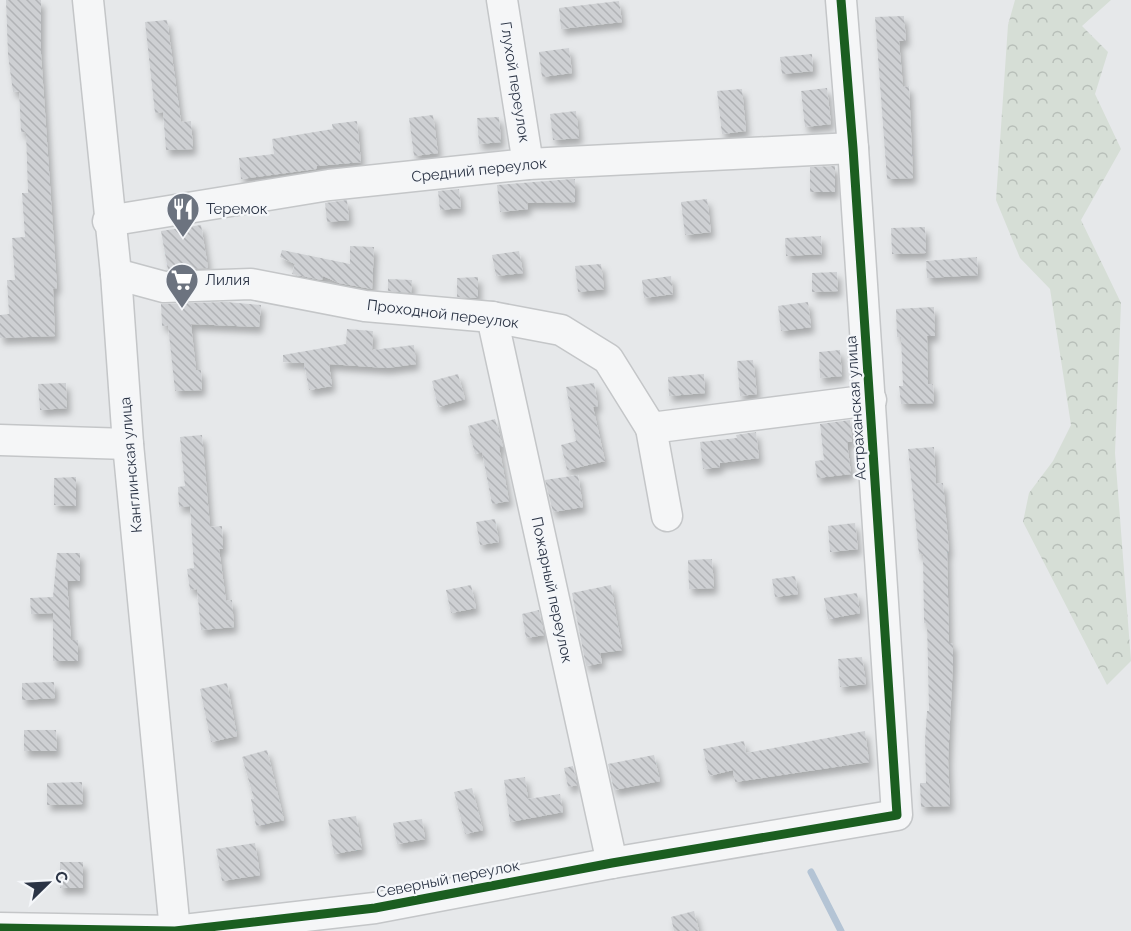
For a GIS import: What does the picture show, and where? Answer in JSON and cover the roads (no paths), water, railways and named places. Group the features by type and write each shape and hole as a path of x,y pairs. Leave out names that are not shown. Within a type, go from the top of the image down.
{"street":[{"name":"Канглинская улица","path":"88,0 108,221 116,274 128,444 175,931"},
{"name":"Глухой переулок","path":"502,0 528,164"},
{"name":"Астраханская улица","path":"841,0 854,148 897,815"},
{"name":"Средний переулок","path":"108,221 328,186 528,164 854,148"},
{"name":"Проходной переулок","path":"116,274 164,287 251,284 365,306 492,317 561,330 608,359 651,428"},
{"name":"Пожарный переулок","path":"492,317 612,863"},
{"path":"667,516 651,428 871,400"},
{"path":"0,440 128,444"},
{"name":"Северный переулок","path":"0,928 175,931 375,908 612,863 897,815"}],"waterway":[{"path":"811,872 841,931"}],"place":[{"name":"Теремок","path":"183,238"},
{"name":"Лилия","path":"182,309"}]}
